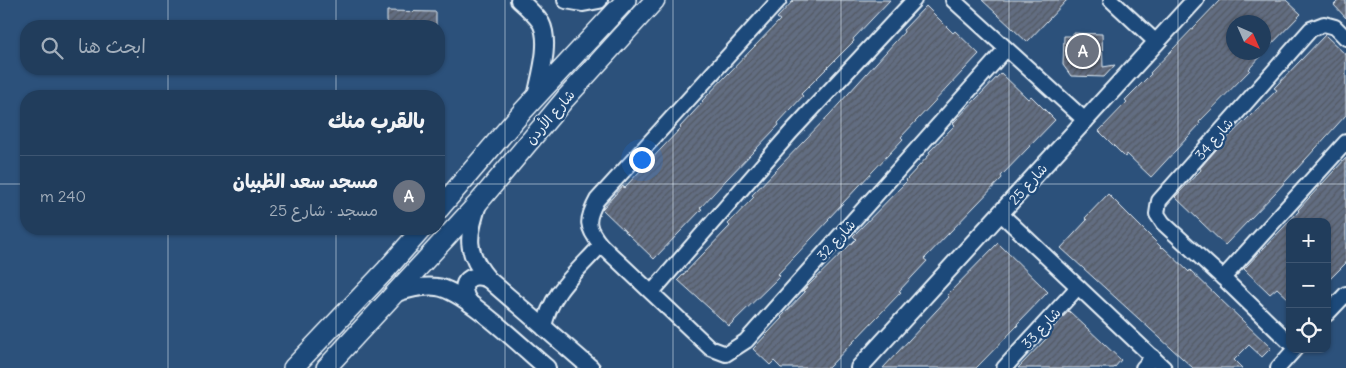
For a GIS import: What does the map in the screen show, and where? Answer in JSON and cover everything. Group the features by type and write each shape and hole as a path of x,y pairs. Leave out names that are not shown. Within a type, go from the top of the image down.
{"main road":[{"name":"شارع الأردن","path":"445,202 536,97 626,0"},
{"name":"شارع الأردن","path":"326,368 478,203 548,118 655,0"},
{"path":"293,368 417,235"}],"street":[{"path":"520,0 542,25 545,36 545,47 536,97"},
{"path":"566,0 583,3 599,0"},
{"name":"شارع 32","path":"779,0 597,200 589,214 589,224 593,235 601,245 710,348 726,354 746,341 1006,49"},
{"path":"652,292 791,132 914,0"},
{"path":"953,0 1086,121"},
{"path":"1111,0 1156,42"},
{"name":"شارع 25","path":"859,368 1196,0"},
{"name":"شارع 34","path":"1286,339 1163,223 1156,214 1159,202 1311,29 1324,24 1335,27 1346,38"},
{"path":"1222,278 1346,142"},
{"path":"478,203 470,228 470,240 476,264 488,279 591,368"},
{"path":"1002,214 1164,368"},
{"path":"544,329 547,312 555,297 601,245"},
{"path":"488,279 481,275 473,276 466,281 463,288 464,296 547,368"},
{"path":"396,293 426,286 438,287 450,290 470,302"},
{"name":"شارع 33","path":"1004,368 1078,287"},
{"path":"1331,310 1346,294"},
{"path":"1278,368 1291,353"},
{"path":"1143,368 1152,357"}],"building":[{"path":"794,0 890,0 853,39 854,41 801,94 803,96 778,123 779,125 654,259 602,209 681,128 702,101 780,20 777,18"},
{"path":"982,0 1067,0 1027,42"},
{"path":"1220,0 1286,0 1301,14 1271,45 1271,15 1226,15 1226,60 1257,60 1199,122 1200,124 1151,177 1127,154 1125,157 1099,131 1127,102 1125,100"},
{"path":"1339,0 1346,0 1346,18 1334,5"},
{"path":"926,6 953,33 955,31 979,54 901,137 903,139 778,274 780,276 729,326 678,280 730,226 728,224 754,197 752,195 830,114"},
{"path":"387,11 436,12 436,20 387,20"},
{"path":"1072,33 1102,34 1103,67 1115,65 1104,77 1071,76 1063,65 1064,36 1072,36"},
{"path":"1325,35 1346,55 1346,115 1225,245 1175,197 1201,170 1200,168 1222,143 1277,90 1274,88"},
{"path":"1001,73 1028,99 1031,96 1055,120 924,259 927,261 899,291 901,292 828,368 781,368 774,361 770,365 753,349 805,292 803,291 856,239 853,236 907,181 930,154 929,152 955,125 953,123"},
{"path":"1346,158 1346,263 1331,278 1331,218 1292,218"},
{"path":"1108,194 1162,248 1189,272 1190,270 1271,348 1262,357 1249,345 1234,360 1242,368 1193,368 1061,248 1087,220 1085,218"},
{"path":"1286,225 1286,296 1277,288 1270,294 1244,269"},
{"path":"998,243 1048,292 1018,325 976,368 883,368 949,297 947,295"},
{"path":"1069,311 1121,360 1114,368 1018,368 1047,338 1045,336"}],"place":[{"name":"مسجد سعد الظبيان","path":"1083,51"}]}
